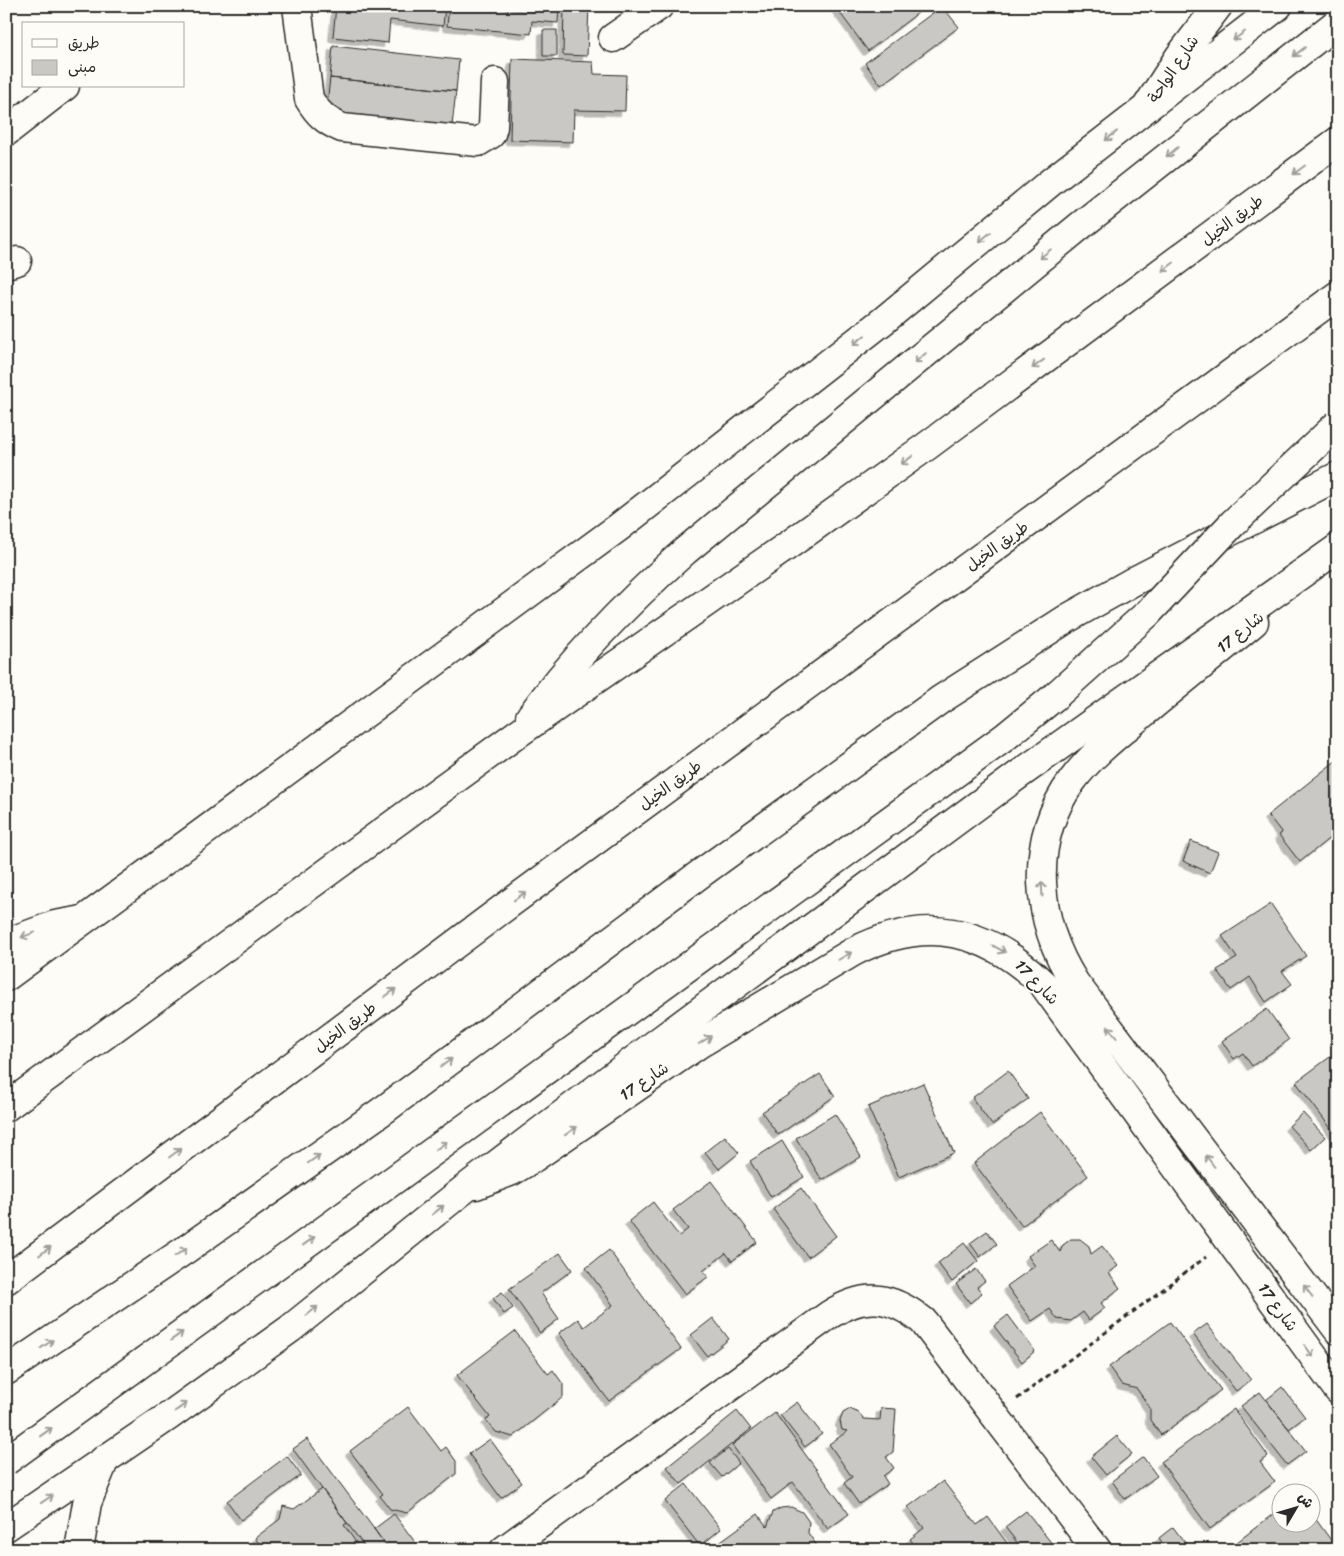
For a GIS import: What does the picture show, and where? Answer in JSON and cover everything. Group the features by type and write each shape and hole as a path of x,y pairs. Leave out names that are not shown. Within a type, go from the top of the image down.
{"main road":[{"path":"297,6 309,98 316,112 328,122 342,128 478,142 491,134 493,127 495,82"},
{"path":"613,38 659,6"},
{"name":"شارع الواحة","path":"1146,109 1179,56 1218,6"},
{"path":"6,977 619,527 814,376 1052,181 1278,6"},
{"path":"517,734 554,684 594,636 638,592 685,551 1080,226 1338,22"},
{"path":"6,132 62,88"},
{"name":"طريق الخيل","path":"6,1107 517,734 750,572 919,451 1338,141"},
{"name":"طريق الخيل","path":"6,1280 505,907 1338,295"},
{"path":"6,1461 1004,737 1054,698 1140,620 1233,523 1338,424"},
{"path":"6,1371 180,1253 385,1109 700,874 940,700 1052,628 1126,585 1338,476"},
{"path":"6,1527 290,1329 467,1187 654,1045 1017,776 1336,549"},
{"name":"17 شارع","path":"1336,549 1276,604 1100,749 1085,765 1060,800 1051,819 1045,840 1041,883 1042,904 1047,925 1060,959 1075,983 1338,1330"},
{"path":"6,943 55,925 84,920"},
{"name":"17 شارع","path":"467,1187 512,1171 532,1159 699,1044 853,952 874,941 896,935 919,931 942,932 987,943 1008,954 1043,984 1338,1390"},
{"path":"504,1550 847,1304 867,1299 888,1300 907,1308 923,1321 1097,1550"},
{"path":"79,1550 87,1503 105,1459"}],"path":[{"path":"995,1415 1229,1240"}],"building":[{"path":"336,6 445,6 443,26 390,20 388,43 333,37"},
{"path":"449,6 475,6 533,12 534,6 559,6 558,23 532,21 531,34 447,26"},
{"path":"564,6 589,6 587,56 563,55"},
{"path":"835,6 913,6 918,13 868,51"},
{"path":"942,6 959,27 881,85 865,63"},
{"path":"543,30 557,30 557,56 543,56"},
{"path":"333,46 459,60 456,91 330,78"},
{"path":"512,59 593,62 594,74 626,75 625,111 574,110 573,142 510,140"},
{"path":"330,78 456,91 452,126 326,113"},
{"path":"1338,759 1338,825 1334,828 1337,832 1300,862 1279,835 1282,833 1268,815"},
{"path":"1191,841 1218,852 1210,873 1183,861"},
{"path":"1271,904 1306,956 1282,971 1292,984 1266,1002 1250,977 1231,990 1217,970 1237,958 1222,936"},
{"path":"1267,1009 1289,1040 1252,1066 1243,1053 1234,1059 1222,1041"},
{"path":"1338,1051 1338,1138 1296,1082"},
{"path":"1008,1071 1028,1099 992,1125 972,1098"},
{"path":"820,1074 835,1096 778,1135 762,1112"},
{"path":"923,1083 954,1153 899,1177 868,1107"},
{"path":"1040,1112 1088,1176 1022,1226 974,1163"},
{"path":"1303,1113 1325,1137 1311,1150 1289,1126"},
{"path":"835,1114 861,1157 822,1180 796,1138"},
{"path":"725,1136 739,1153 719,1169 705,1152"},
{"path":"782,1141 804,1177 771,1197 750,1161"},
{"path":"711,1181 757,1242 732,1261 726,1253 703,1271 708,1277 685,1294 629,1221 653,1202 679,1236 688,1229 673,1210"},
{"path":"801,1188 836,1236 808,1257 773,1209"},
{"path":"987,1231 997,1244 980,1257 970,1243"},
{"path":"1071,1239 1080,1239 1089,1246 1091,1254 1102,1246 1118,1266 1109,1273 1120,1288 1101,1303 1105,1308 1089,1320 1083,1312 1071,1321 1057,1319 1050,1309 1032,1321 1007,1286 1035,1266 1028,1256 1051,1240 1060,1252 1063,1245"},
{"path":"964,1243 978,1261 952,1282 938,1263"},
{"path":"609,1250 681,1349 609,1401 559,1333 578,1319 584,1327 613,1305 586,1268"},
{"path":"560,1253 572,1270 541,1293 559,1319 540,1333 509,1289"},
{"path":"976,1269 985,1281 977,1287 982,1293 970,1303 956,1284"},
{"path":"502,1292 513,1308 504,1314 493,1298"},
{"path":"1008,1315 1035,1351 1022,1362 994,1326"},
{"path":"713,1318 729,1339 707,1356 691,1335"},
{"path":"1170,1322 1221,1390 1161,1435 1150,1420 1150,1408 1137,1389 1122,1385 1109,1367"},
{"path":"1207,1324 1251,1380 1236,1391 1193,1334"},
{"path":"515,1331 548,1374 553,1370 563,1384 563,1397 513,1437 496,1432 486,1420 490,1417 457,1375"},
{"path":"1282,1387 1305,1417 1289,1429 1266,1400"},
{"path":"1260,1392 1306,1451 1287,1465 1241,1406"},
{"path":"797,1402 822,1434 805,1447 780,1415"},
{"path":"408,1407 441,1451 446,1447 456,1461 456,1474 407,1513 390,1509 380,1496 383,1494 350,1451"},
{"path":"881,1408 896,1409 893,1452 886,1457 894,1468 883,1476 888,1484 859,1504 844,1483 852,1477 829,1444 848,1431 842,1430 840,1421 843,1413 850,1409 859,1413 864,1419 880,1420"},
{"path":"1234,1409 1268,1456 1260,1462 1275,1482 1210,1529 1161,1462"},
{"path":"737,1411 751,1429 681,1484 667,1467"},
{"path":"775,1413 849,1514 828,1529 793,1482 771,1499 732,1445"},
{"path":"1117,1436 1132,1454 1106,1475 1091,1457"},
{"path":"307,1439 389,1550 367,1550 293,1449"},
{"path":"490,1439 522,1483 501,1498 469,1454"},
{"path":"728,1449 739,1463 722,1477 710,1463"},
{"path":"287,1456 301,1475 241,1520 227,1501"},
{"path":"1143,1457 1157,1476 1125,1499 1112,1481"},
{"path":"943,1481 977,1525 988,1517 1012,1550 918,1550 910,1539 924,1528 908,1507"},
{"path":"686,1484 721,1529 700,1546 665,1501"},
{"path":"322,1489 347,1523 344,1525 357,1544 349,1550 264,1550 255,1538 280,1519 283,1506 294,1509"},
{"path":"791,1507 802,1512 809,1522 808,1533 820,1550 723,1550 718,1543 758,1514 767,1527 773,1512 781,1508"},
{"path":"1026,1511 1057,1550 1023,1550 1005,1527"},
{"path":"394,1514 421,1550 389,1550 374,1529"},
{"path":"1272,1515 1272,1534 1322,1534 1322,1528 1338,1550 1227,1550"},
{"path":"1173,1527 1189,1548 1187,1550 1167,1550 1159,1538"}]}
